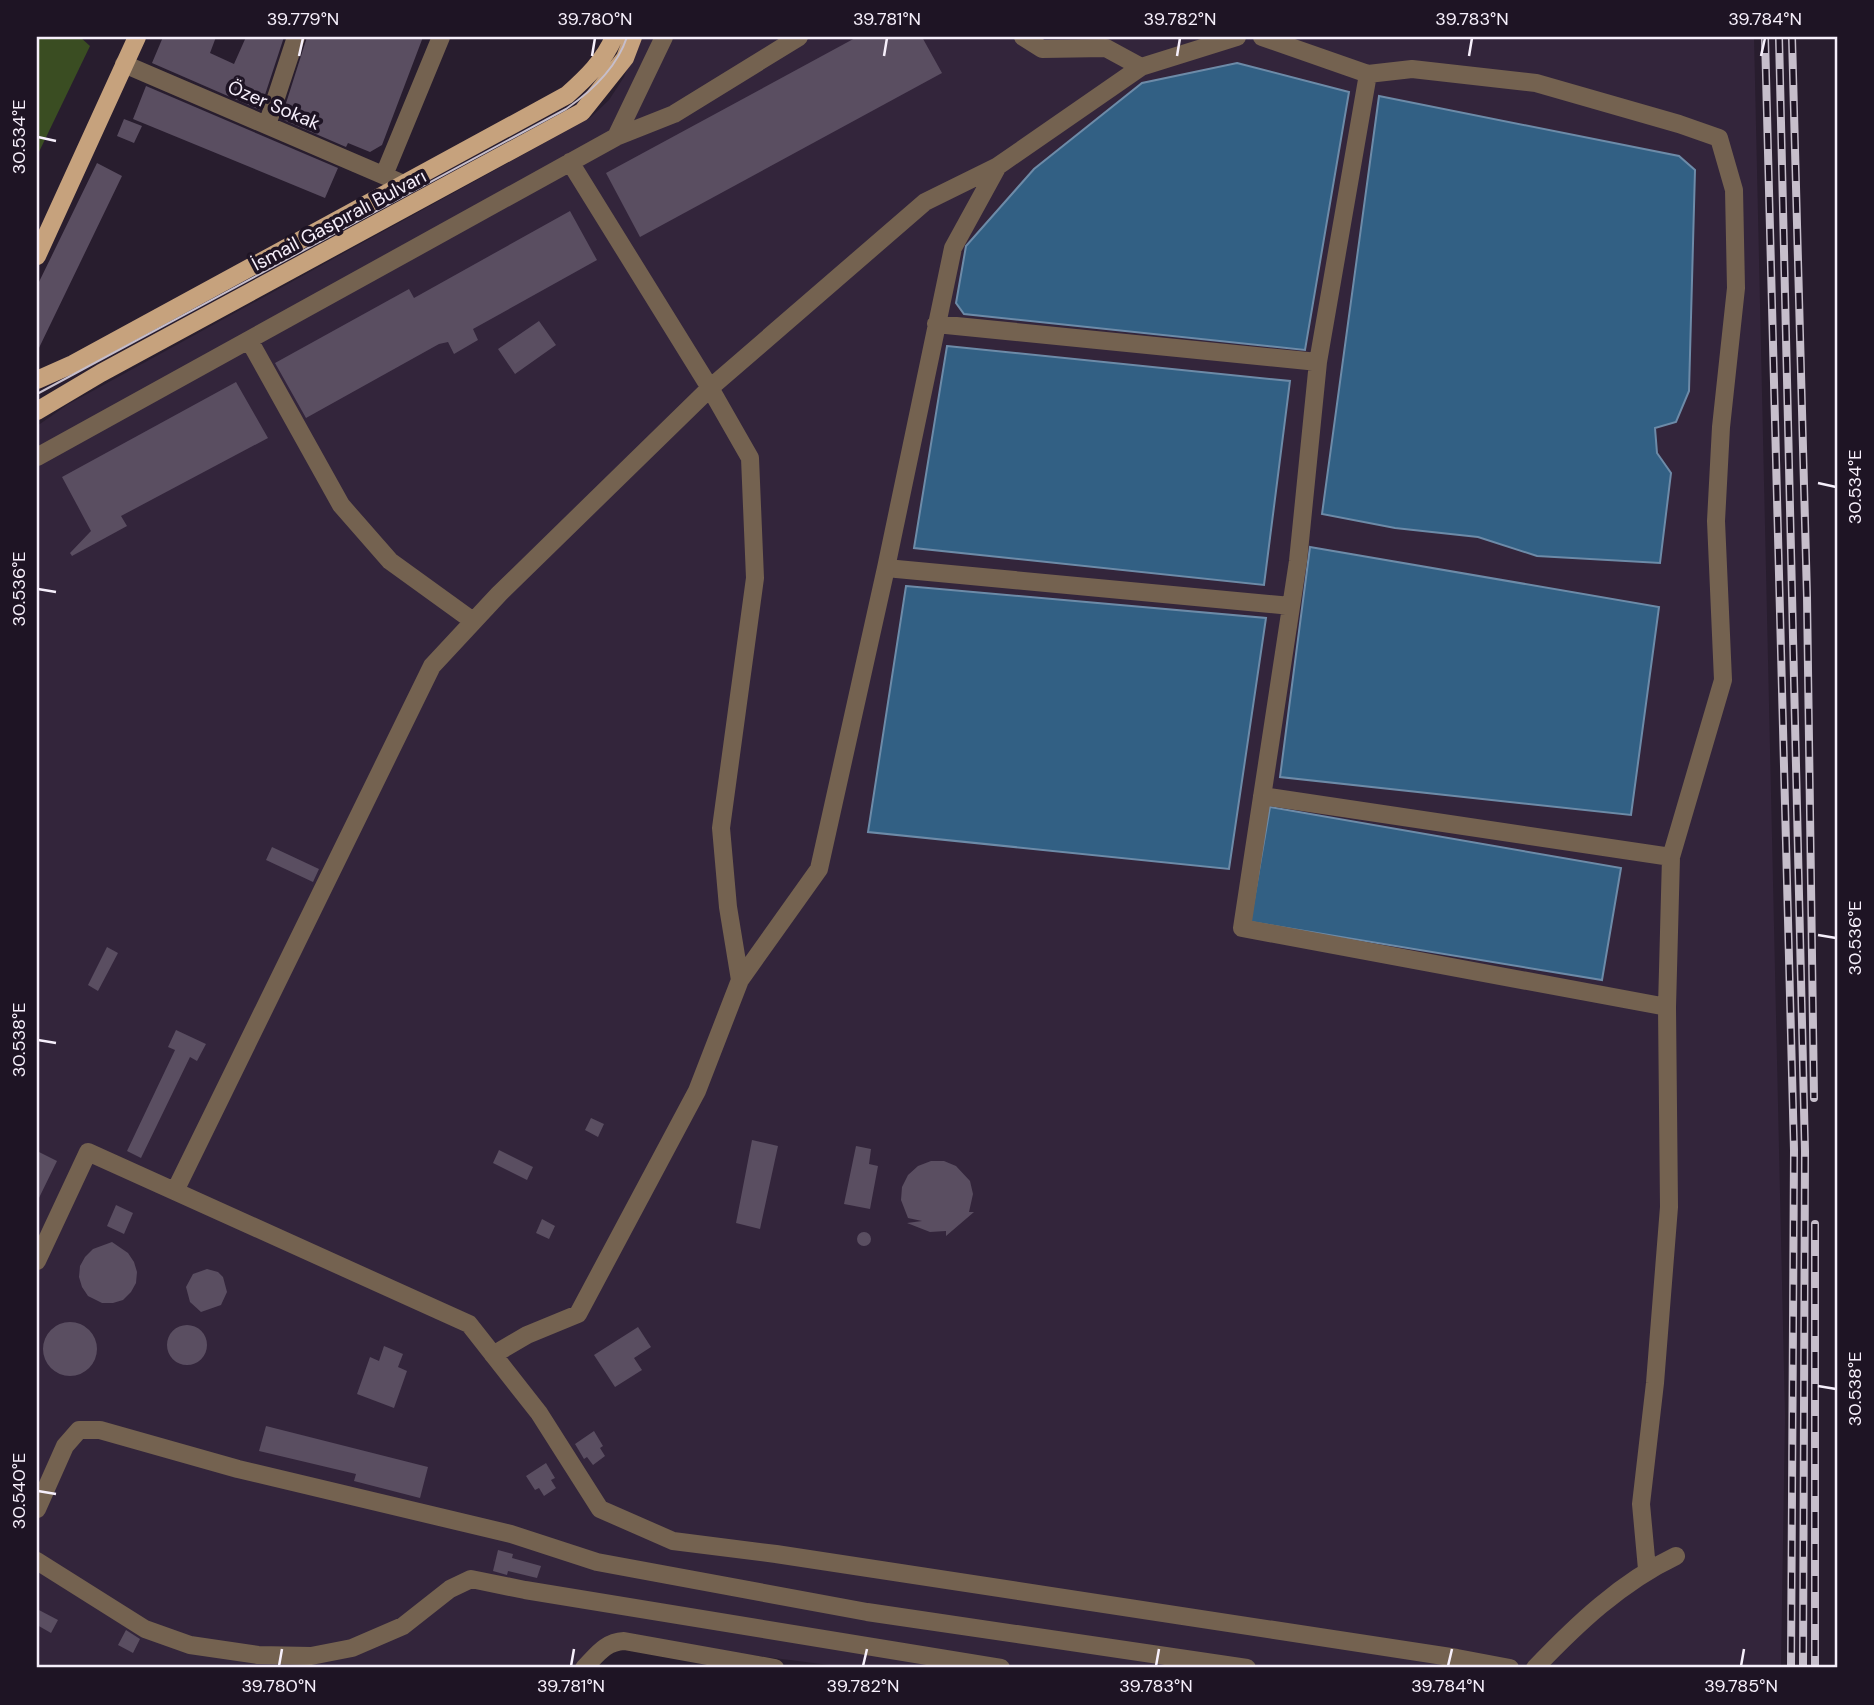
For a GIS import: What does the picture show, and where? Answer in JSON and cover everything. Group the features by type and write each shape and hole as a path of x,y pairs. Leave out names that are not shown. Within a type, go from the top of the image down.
{"main road":[{"path":"37,256 124,64 126,37"},
{"path":"37,237 137,37"},
{"path":"37,380 73,364 407,185 567,95 591,73 614,37"},
{"name":"İsmail Gaspıralı Bulvarı","path":"37,411 101,373 582,112 625,58 633,37"}],"street":[{"path":"267,125 296,37"},
{"path":"383,175 440,37"},
{"path":"616,137 664,37"},
{"path":"37,457 616,137 674,114 799,37"},
{"path":"1023,37 1042,49 1106,48 1141,67"},
{"path":"174,1191 432,666 473,621 710,388 925,202 998,166 1141,67 1237,37"},
{"path":"1262,37 1368,74 1412,69 1536,83 1679,124 1719,138 1734,190 1736,288 1721,427 1716,521 1723,680 1671,856 1667,1007 1669,1207 1641,1504 1647,1569"},
{"name":"Özer Sokak","path":"124,64 407,185"},
{"path":"1368,74 1318,362 1298,561 1242,928 1667,1007"},
{"path":"570,162 710,388 750,458 755,578 721,828 728,907 740,981"},
{"path":"493,1355 527,1335 578,1314 697,1091 740,981 818,869 886,568 953,248 998,166"},
{"path":"936,324 1318,362"},
{"path":"249,340 341,505 390,561 473,621"},
{"path":"886,568 1291,606"},
{"path":"1262,796 1671,856"},
{"path":"37,1261 88,1152 469,1324 539,1413 600,1509 673,1541 1020,1591 1510,1668"},
{"path":"37,1509 65,1446 79,1430 100,1430 239,1469 511,1534 597,1562 867,1612 1247,1668"},
{"path":"1535,1668 1576,1625 1647,1569 1676,1556"},
{"path":"37,1561 145,1629 190,1645 258,1655 311,1656 352,1648 403,1626 450,1588 471,1578 525,1590 1001,1668"},
{"path":"584,1668 604,1646 624,1641 744,1665 775,1668"}],"shaded area":[{"path":"639,37 1754,37 1785,1416 1781,1668 853,1668 607,1637 580,1668 37,1668 37,426 67,405 590,118 609,100 624,77"}],"green space":[{"path":"37,37 80,37 90,46 37,156"}],"water":[{"path":"1237,63 1349,92 1305,350 964,314 956,303 966,246 1034,169 1142,83"},
{"path":"1379,96 1679,156 1695,170 1689,391 1676,422 1655,428 1657,453 1671,473 1660,563 1537,556 1478,537 1395,528 1322,514"},
{"path":"947,346 1290,381 1264,585 914,548"},
{"path":"1310,547 1659,607 1631,815 1280,777"},
{"path":"906,586 1266,618 1229,869 868,832"},
{"path":"1270,807 1621,868 1602,980 1250,922"}],"building":[{"path":"163,37 216,37 210,53 234,64 246,37 284,37 260,110 152,63"},
{"path":"307,37 423,37 382,145 370,152 348,143 346,147 281,119"},
{"path":"857,37 922,37 942,73 640,237 606,173"},
{"path":"146,86 338,168 325,198 133,119"},
{"path":"124,119 142,126 134,143 117,136"},
{"path":"97,163 122,176 37,352 37,286"},
{"path":"570,211 597,260 473,329 478,340 454,354 448,342 439,344 306,418 275,363 409,289 414,298"},
{"path":"539,321 556,345 515,374 498,349"},
{"path":"236,382 268,438 121,516 127,526 72,556 70,553 91,531 62,477"},
{"path":"272,847 319,869 313,882 266,860"},
{"path":"107,947 118,953 98,991 88,985"},
{"path":"176,1030 206,1044 197,1061 190,1057 141,1158 127,1151 175,1050 168,1047"},
{"path":"591,1118 604,1124 598,1137 585,1130"},
{"path":"752,1140 778,1146 760,1229 736,1223"},
{"path":"856,1146 871,1149 869,1164 878,1166 870,1209 844,1204"},
{"path":"499,1150 533,1167 527,1180 493,1163"},
{"path":"37,1151 57,1161 37,1202"},
{"path":"931,1161 944,1161 956,1166 970,1181 973,1194 969,1212 974,1212 946,1236 946,1231 930,1232 907,1223 922,1221 908,1218 901,1200 902,1187 908,1175 918,1166"},
{"path":"116,1205 133,1213 124,1234 107,1226"},
{"path":"542,1219 555,1226 549,1239 536,1233"},
{"path":"861,1232 867,1232 871,1239 867,1246 861,1246 857,1242 857,1236"},
{"path":"112,1242 128,1253 134,1262 136,1283 123,1300 102,1303 88,1296 82,1287 80,1266 93,1249"},
{"path":"207,1269 218,1272 223,1277 227,1292 221,1305 201,1312 190,1302 186,1287 193,1274"},
{"path":"70,1322 89,1330 97,1349 89,1368 70,1376 51,1368 43,1349 51,1330"},
{"path":"187,1325 201,1331 207,1345 201,1359 187,1365 173,1359 167,1345 173,1331"},
{"path":"638,1327 651,1347 634,1358 642,1370 615,1387 594,1355"},
{"path":"384,1346 403,1354 398,1367 407,1371 394,1408 357,1394 370,1357 379,1361"},
{"path":"266,1426 428,1467 420,1498 354,1481 356,1474 259,1451"},
{"path":"594,1431 603,1446 600,1448 605,1456 593,1465 587,1457 584,1459 575,1444"},
{"path":"546,1463 555,1478 551,1480 556,1488 544,1496 539,1488 535,1490 526,1476"},
{"path":"498,1550 513,1554 512,1558 541,1566 537,1578 508,1571 507,1575 493,1571"},
{"path":"37,1609 58,1620 51,1633 37,1625"},
{"path":"126,1630 140,1639 133,1653 118,1645"}],"tram line":[{"path":"37,394 566,109 602,78 617,58 627,37"}],"railway":[{"path":"1765,37 1794,1150 1791,1668"},
{"path":"1779,37 1805,1151 1803,1668"},
{"path":"1792,37 1807,597 1814,1098"},
{"path":"1815,1224 1815,1668"}]}
